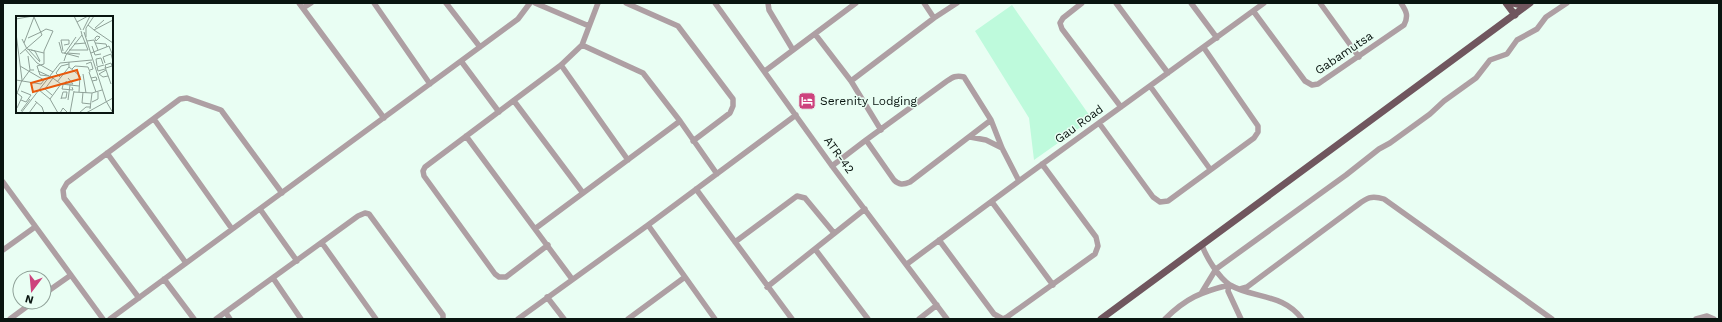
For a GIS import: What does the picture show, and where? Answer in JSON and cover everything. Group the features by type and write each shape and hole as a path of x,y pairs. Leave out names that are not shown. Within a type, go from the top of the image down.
{"main road":[{"path":"1506,3 1515,15"},
{"path":"1513,3 1521,5 1529,3"},
{"path":"1101,319 1515,15 1529,3"}],"street":[{"path":"299,3 384,118"},
{"path":"303,8 311,3"},
{"path":"374,3 430,84"},
{"path":"446,3 480,48"},
{"path":"110,319 480,48 518,19 530,3"},
{"path":"535,3 589,26"},
{"path":"548,245 506,277 499,277 495,274 423,174 425,167 561,65 582,45 598,3"},
{"path":"626,3 678,26 733,99 733,106 730,113 693,141"},
{"name":"ATR-42","path":"715,3 832,166 947,319"},
{"path":"768,3 769,10 794,50"},
{"path":"764,71 856,3"},
{"path":"924,3 934,18"},
{"path":"851,81 934,18 957,3"},
{"path":"1082,3 1063,18 1060,23 1062,28 1120,107"},
{"path":"1116,3 1168,72"},
{"path":"1191,3 1217,38"},
{"name":"Gau Road","path":"907,264 1168,72 1254,12 1264,3"},
{"path":"1320,3 1359,57"},
{"name":"Gabamutsa","path":"1254,12 1305,81 1312,85 1318,84 1359,57 1404,24 1407,18 1407,12 1400,3"},
{"path":"1202,292 1216,269 1346,176 1379,149 1390,143 1430,114 1444,101 1476,78 1490,60 1507,54 1517,40 1537,29 1546,17 1567,3"},
{"path":"816,34 851,81 881,130"},
{"path":"582,45 643,73 717,174"},
{"path":"1099,124 1153,197 1160,202 1168,201 1254,138 1258,132 1258,126 1204,48"},
{"path":"461,61 499,112"},
{"path":"561,65 628,160"},
{"path":"832,166 947,81 953,77 959,76 964,77 991,120 1002,148 1019,181"},
{"path":"1150,86 1210,169"},
{"path":"139,298 64,198 64,190 67,183 107,153 183,98 222,110 282,193"},
{"path":"514,101 583,193"},
{"path":"518,319 796,115"},
{"path":"154,119 232,229"},
{"path":"866,140 894,180 900,184 904,184 910,182 991,120"},
{"path":"536,228 680,122"},
{"path":"466,136 536,228 572,279"},
{"path":"970,137 986,140 1002,148"},
{"path":"107,153 186,263"},
{"path":"940,240 994,314 999,318 1007,317 1095,254 1098,250 1098,241 1042,164"},
{"path":"3,182 103,319"},
{"path":"696,189 792,319"},
{"path":"735,242 797,196 805,198 834,233"},
{"path":"1240,289 1247,287 1352,209 1368,198 1374,196 1384,199 1552,319"},
{"path":"992,202 1053,285"},
{"path":"260,209 297,261"},
{"path":"767,287 865,209"},
{"path":"216,319 358,216 365,213 369,214 443,315 443,319"},
{"path":"648,225 715,319"},
{"path":"3,250 35,227"},
{"path":"322,243 376,319"},
{"path":"1202,245 1208,258 1229,284 1286,304 1297,312 1302,319"},
{"path":"815,249 868,319"},
{"path":"52,288 71,274"},
{"path":"628,319 685,277"},
{"path":"273,278 302,319"},
{"path":"164,279 194,319"},
{"path":"1165,319 1187,300 1202,292 1229,284"},
{"path":"1229,284 1228,291 1241,319"},
{"path":"548,297 564,319"},
{"path":"919,319 937,306"},
{"path":"10,319 22,310"},
{"path":"226,313 230,319"},
{"path":"636,313 640,319"},
{"path":"1696,319 1707,316 1714,319"}],"green space":[{"path":"1012,5 1092,119 1034,160 1029,118 975,31"}],"place":[{"name":"Serenity Lodging","path":"807,101"}]}
